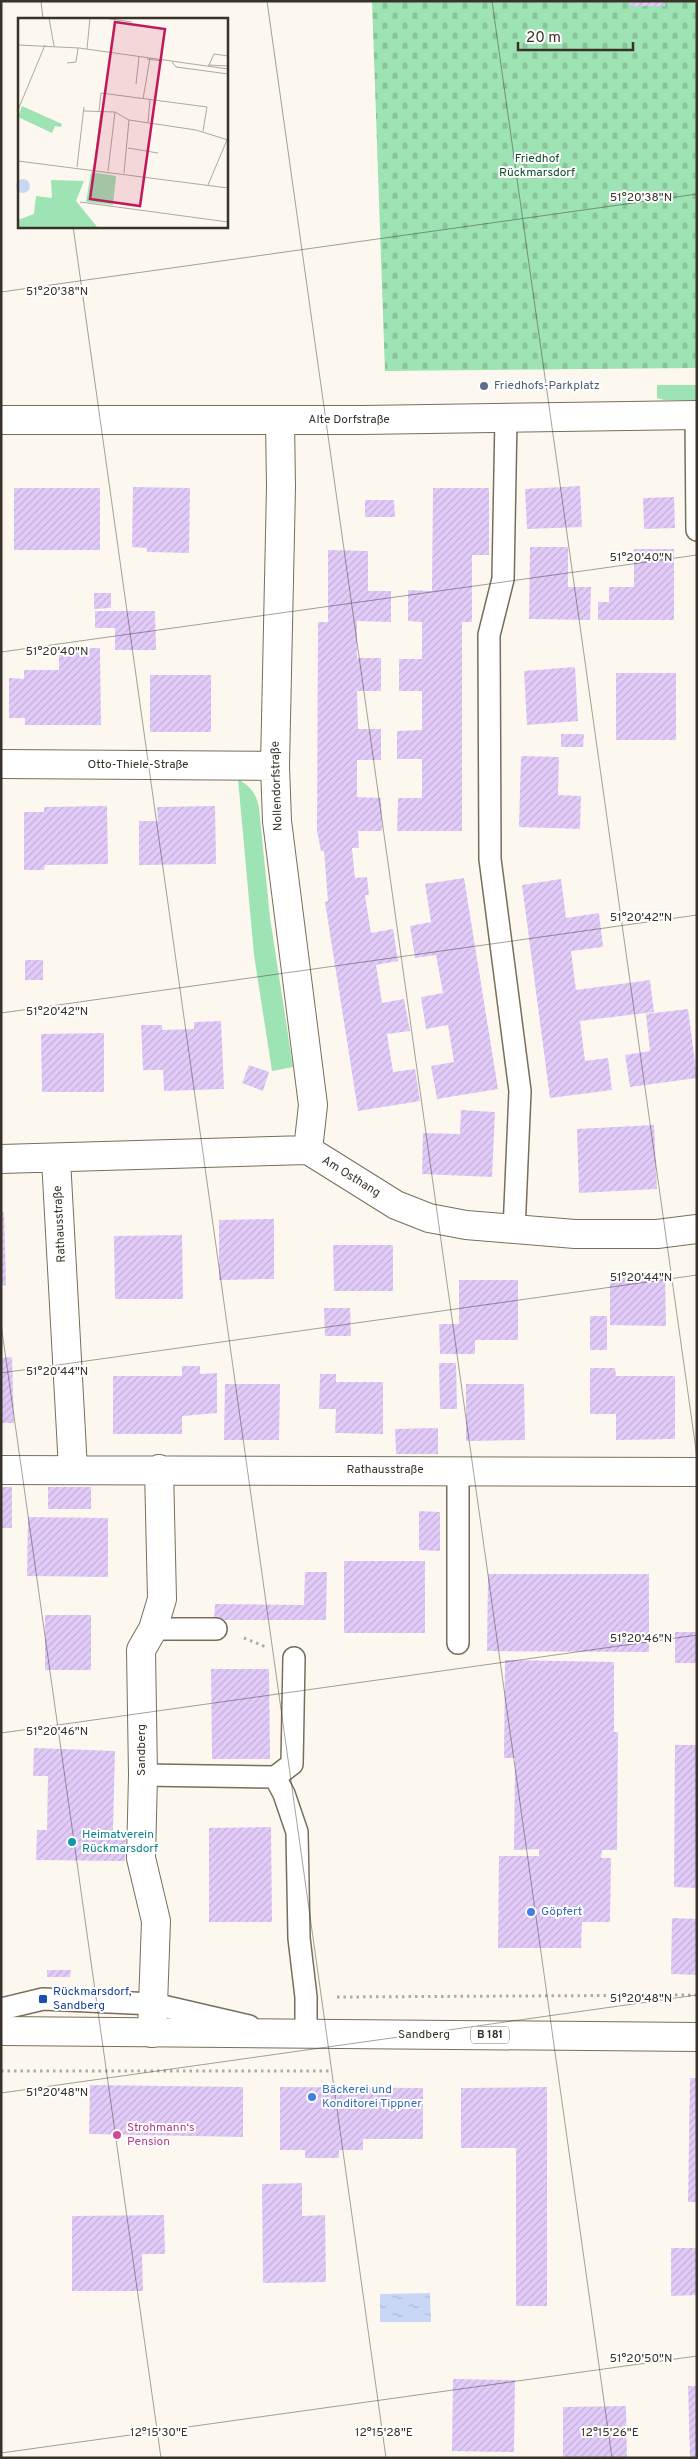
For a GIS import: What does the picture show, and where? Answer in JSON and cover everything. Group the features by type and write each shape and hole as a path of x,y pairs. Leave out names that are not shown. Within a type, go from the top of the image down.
{"street":[{"name":"Alte Dorfstraße","path":"1,420 280,420 696,415"},
{"name":"Nollendorfstraße","path":"280,420 281,487 275,766 277,821 313,1105 308,1150"},
{"name":"Otto-Thiele-Straße","path":"1,764 275,766"},
{"name":"Am Osthang","path":"1,1160 308,1150 396,1205 429,1218 514,1231 575,1234 657,1234 697,1229"},
{"name":"Rathausstraße","path":"56,1159 73,1469"},
{"name":"Sandberg","path":"152,2033 156,1921 141,1858 143,1775 141,1650 153,1629 162,1599 159,1469"},
{"name":"Rathausstraße","path":"1,1470 697,1472"},
{"name":"Sandberg","path":"1,2031 697,2037"}],"lane":[{"path":"696,415 697,530"},
{"path":"506,418 503,579 489,635 490,859 520,1091 514,1231"},
{"path":"458,1470 458,1644"},
{"path":"153,1629 216,1629"},
{"path":"143,1775 275,1777 292,1764 294,1658"},
{"path":"1,2009 43,1999 154,2004 295,2034 306,1997 299,1938 296,1832 284,1794 275,1777"}],"path":[{"path":"216,1629 294,1658"},
{"path":"306,1997 697,1995"}],"green space":[{"name":"Friedhof Rückmarsdorf","path":"372,1 697,1 697,368 385,371"},
{"path":"657,385 697,385 697,400 664,400 657,398"},
{"path":"238,779 252,791 259,808 270,918 293,1067 272,1071 254,955"}],"water":[{"path":"430,2293 431,2322 380,2322 380,2294"}],"building":[{"path":"630,1 665,1 665,6 630,6"},
{"path":"580,486 582,527 527,529 525,489"},
{"path":"133,487 190,488 189,553 147,552 147,548 132,547"},
{"path":"14,488 100,488 100,550 14,550"},
{"path":"433,488 489,488 489,555 472,555 472,622 462,622 462,831 397,831 398,798 422,798 422,759 397,759 397,731 422,730 422,691 399,691 399,659 422,659 422,622 408,621 408,590 432,591"},
{"path":"674,497 675,528 644,529 643,498"},
{"path":"365,500 394,500 395,517 365,517"},
{"path":"530,547 568,547 568,587 591,587 590,620 529,619"},
{"path":"634,549 674,549 674,620 598,620 598,602 609,602 609,587 634,587"},
{"path":"328,550 368,551 368,591 391,591 391,622 357,621 357,658 381,658 381,691 357,691 358,729 381,729 381,760 357,760 357,797 381,798 382,831 358,831 359,848 352,848 355,878 367,877 369,895 365,895 371,933 393,929 398,961 376,965 382,1003 404,999 410,1031 387,1034 393,1072 415,1069 420,1101 358,1111 325,902 328,901 324,851 321,851 317,831 318,622 328,622"},
{"path":"94,593 111,593 111,608 94,609"},
{"path":"95,611 155,611 156,650 115,650 115,628 95,628"},
{"path":"59,648 100,648 101,725 25,725 25,718 9,718 9,678 24,679 24,670 59,670"},
{"path":"575,667 578,721 527,725 524,671"},
{"path":"616,673 676,673 676,740 616,740"},
{"path":"150,675 211,675 211,732 150,732"},
{"path":"561,734 584,734 583,747 561,747"},
{"path":"521,756 559,757 558,795 581,796 580,829 519,827"},
{"path":"107,806 108,864 45,865 44,870 24,870 24,812 44,812 44,807"},
{"path":"215,806 216,864 139,865 139,821 158,821 157,807"},
{"path":"464,878 498,1089 437,1099 431,1066 454,1062 448,1025 426,1029 421,997 443,993 436,955 415,958 410,926 431,922 425,884"},
{"path":"561,879 566,918 599,913 603,947 571,951 576,990 650,980 654,1012 580,1021 585,1061 608,1058 612,1090 550,1098 522,885"},
{"path":"25,960 43,960 43,980 25,980"},
{"path":"688,1009 697,1078 630,1087 625,1055 650,1051 646,1014"},
{"path":"221,1021 224,1089 164,1091 163,1070 143,1070 141,1025 162,1025 162,1030 194,1029 194,1022"},
{"path":"104,1033 104,1092 42,1092 41,1034"},
{"path":"249,1065 269,1072 263,1091 242,1083"},
{"path":"461,1110 495,1112 492,1177 422,1174 423,1133 460,1134"},
{"path":"654,1125 657,1189 579,1193 577,1129"},
{"path":"4,1212 6,1285 1,1286 1,1213"},
{"path":"274,1219 274,1279 219,1280 219,1220"},
{"path":"182,1235 183,1299 115,1299 114,1236"},
{"path":"333,1245 393,1245 393,1291 334,1291"},
{"path":"610,1273 665,1273 666,1326 610,1325"},
{"path":"459,1280 518,1280 518,1340 475,1340 475,1354 440,1354 439,1324 459,1324"},
{"path":"324,1308 350,1308 351,1336 325,1336"},
{"path":"590,1316 607,1316 607,1350 590,1350"},
{"path":"12,1357 14,1423 1,1423 1,1358"},
{"path":"439,1363 456,1363 457,1409 440,1409"},
{"path":"182,1366 200,1366 200,1374 217,1373 217,1413 182,1416 182,1434 113,1434 113,1376 182,1376"},
{"path":"590,1368 615,1368 616,1376 675,1376 675,1439 616,1440 616,1414 590,1414"},
{"path":"320,1374 336,1374 336,1382 383,1382 383,1434 335,1433 336,1409 319,1409"},
{"path":"225,1384 280,1384 279,1440 224,1440"},
{"path":"466,1384 524,1384 525,1440 466,1441"},
{"path":"438,1428 438,1454 396,1454 395,1429"},
{"path":"1,1487 12,1487 12,1528 1,1528"},
{"path":"48,1487 91,1487 91,1509 48,1509"},
{"path":"419,1511 440,1512 440,1551 419,1550"},
{"path":"28,1517 108,1518 108,1577 27,1576"},
{"path":"344,1561 425,1561 425,1633 344,1633"},
{"path":"305,1572 327,1572 326,1620 214,1620 215,1604 304,1605"},
{"path":"488,1574 649,1574 649,1652 487,1651"},
{"path":"45,1615 91,1615 91,1670 45,1670"},
{"path":"675,1632 697,1632 697,1663 675,1663"},
{"path":"505,1660 614,1662 614,1732 618,1732 617,1850 602,1850 601,1858 611,1858 610,1922 582,1922 581,1948 498,1948 499,1856 539,1856 539,1849 514,1850 515,1758 504,1758"},
{"path":"211,1669 269,1669 270,1759 212,1759"},
{"path":"675,1745 697,1745 697,1888 674,1887"},
{"path":"34,1748 115,1751 113,1830 126,1830 125,1861 36,1860 37,1830 47,1830 48,1776 33,1776"},
{"path":"271,1827 272,1922 209,1922 209,1828"},
{"path":"672,1918 697,1919 697,1975 671,1974"},
{"path":"47,1970 71,1970 70,1977 47,1977"},
{"path":"690,2078 697,2078 697,2202 688,2202"},
{"path":"90,2085 243,2087 243,2137 89,2134"},
{"path":"280,2087 423,2088 423,2139 363,2139 363,2150 339,2150 339,2158 305,2158 305,2150 280,2150"},
{"path":"547,2087 547,2306 516,2306 516,2148 461,2148 461,2088"},
{"path":"302,2183 302,2216 325,2215 326,2282 263,2283 262,2184"},
{"path":"164,2215 165,2254 142,2254 143,2291 72,2291 72,2216"},
{"path":"671,2248 697,2248 697,2295 671,2296"},
{"path":"453,2379 515,2380 514,2452 452,2451"},
{"path":"688,2386 697,2386 697,2458 690,2458"},
{"path":"626,2406 627,2458 563,2458 563,2407"}],"place":[{"name":"Friedhofs-Parkplatz","path":"484,386"},
{"name":"Heimatverein Rückmarsdorf","path":"72,1842"},
{"name":"Göpfert","path":"531,1912"},
{"name":"Rückmarsdorf, Sandberg","path":"43,1999"},
{"name":"Bäckerei und Konditorei Tippner","path":"312,2097"},
{"name":"Strohmann‘s Pension","path":"117,2135"}]}
